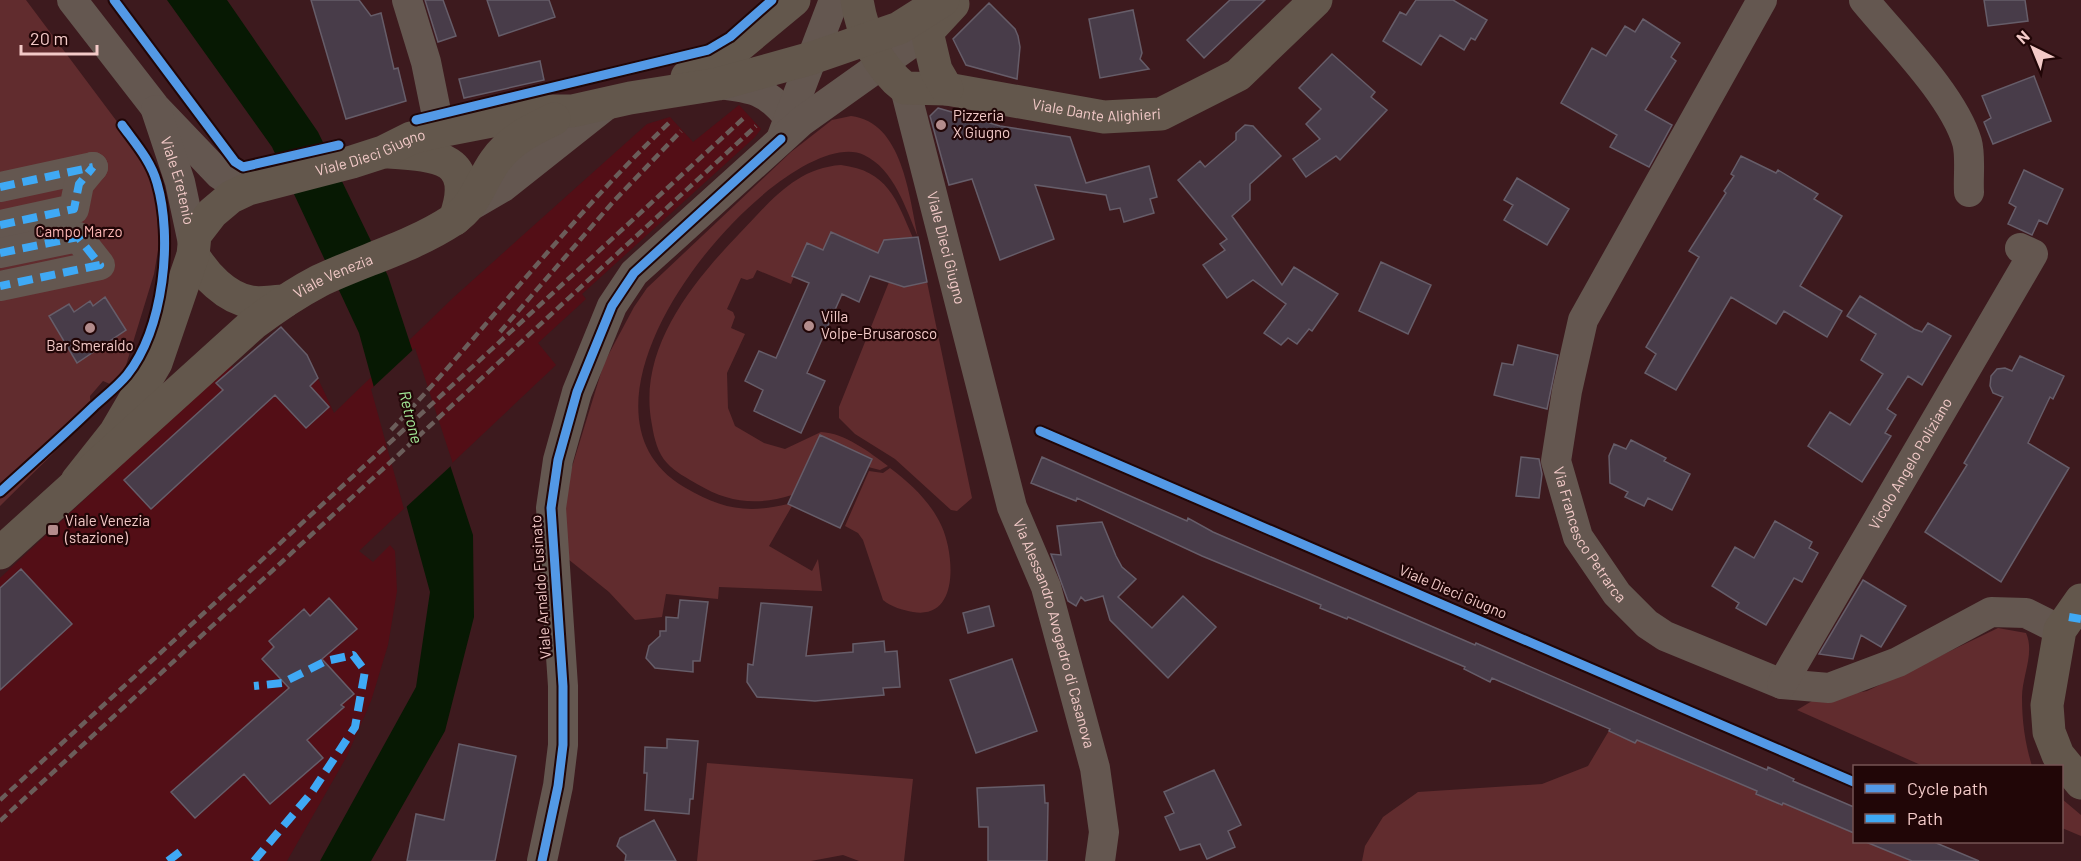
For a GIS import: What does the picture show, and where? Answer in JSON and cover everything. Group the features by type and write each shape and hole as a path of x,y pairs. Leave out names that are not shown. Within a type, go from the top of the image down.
{"main road":[{"name":"Viale Dieci Giugno","path":"620,100 717,64 794,0"},
{"path":"857,0 861,22 885,64"},
{"name":"Viale Dieci Giugno","path":"463,212 495,160 511,144 527,131 572,111 620,100 718,84 812,58 885,64 916,20 943,0"},
{"path":"948,89 936,70 927,32 956,0"},
{"name":"Viale Dante Alighieri","path":"885,64 948,89 1104,117 1161,114 1238,75 1317,0"},
{"name":"Viale Dieci Giugno","path":"193,249 212,213 231,197 259,186 351,162 383,152 411,138 440,131 544,111 572,111"},
{"path":"383,152 419,154 441,159 453,168 460,178 463,189 463,212"},
{"name":"Viale Venezia","path":"0,553 77,481 254,324 285,301 319,281 412,242 463,212"},
{"path":"193,249 206,274 234,297 252,303 285,301"},
{"name":"Viale Venezia","path":"77,481 115,433 156,363 193,249"},
{"path":"2081,600 2061,630 2049,681 2047,705 2049,732 2058,755 2081,783"}],"street":[{"name":"Viale Eretenio","path":"72,0 155,107 219,174 234,184 259,186"},
{"path":"407,0 426,62 440,131"},
{"name":"Viale Arnaldo Fusinato","path":"785,128 834,0"},
{"name":"Via Francesco Petrarca","path":"1762,0 1583,320 1567,392 1556,461 1578,537 1617,594 1647,624 1665,636 1782,684 1828,688 1898,662 1991,612 2026,613 2061,630"},
{"path":"1864,0 1933,84 1958,121 1968,144 1969,192"},
{"path":"885,64 927,32"},
{"name":"Viale Arnaldo Fusinato","path":"542,861 558,786 562,745 563,686 551,508 558,460 577,392 612,306 634,273 785,128 802,121 885,64"},
{"name":"Viale Dieci Giugno","path":"885,64 987,407"},
{"path":"718,84 747,88 768,95 785,128"},
{"name":"Viale Venezia","path":"463,212 503,187 620,100"},
{"name":"Viale Eretenio","path":"155,107 180,182 193,249"},
{"path":"0,187 93,167 79,184 74,209 0,225"},
{"path":"0,253 78,237 100,264 0,286"},
{"name":"Vicolo Angelo Poliziano","path":"1782,684 2033,254 2020,248"},
{"name":"Via Alessandro Avogadro di Casanova","path":"987,407 1012,507 1046,587 1095,768 1104,831 1100,861"}],"shaded area":[{"path":"739,105 761,129 755,137 582,294 586,299 538,343 556,365 359,551 373,562 390,545 395,551 397,591 388,645 371,701 347,756 287,861 0,861 0,578 230,364 235,369 281,327 307,355 334,413 454,297 647,124 670,117 693,142"}],"green space":[{"name":"Campo Marzo","path":"0,0 26,0 130,139 147,169 157,203 160,239 154,274 119,388 103,381 90,396 91,416 0,506"},
{"path":"851,116 868,121 882,132 893,146 907,183 918,237 904,202 891,180 874,161 864,155 828,155 783,179 735,221 690,274 656,334 639,393 646,446 684,487 710,500 734,508 759,509 788,504 792,506 769,546 812,571 818,559 822,591 719,587 718,599 666,594 662,617 635,620 609,592 563,555 560,506 604,363 634,307 647,288 791,152 832,120"},
{"path":"841,165 870,173 880,180 895,199 913,238 884,240 878,253 823,250 807,243 791,284 757,270 753,278 747,280 741,278 727,309 733,312 735,317 731,328 745,334 727,373 728,408 735,426 764,443 785,449 821,432 830,433 856,444 888,466 880,470 868,467 872,459 820,435 792,495 767,501 743,501 720,495 677,472 664,459 655,440 649,398 652,371 660,345 686,297 721,254 772,199 796,180 810,173"},
{"path":"889,282 904,287 927,282 972,498 957,511 951,510 895,459 855,434 839,418 839,407"},
{"path":"890,468 913,487 926,502 942,527 946,539 950,583 946,596 939,606 928,612 905,610 883,600 863,540 858,533 845,526 869,471 883,473"},
{"path":"1998,628 2026,633 2029,657 2022,706 2023,724 2032,765 1921,765 1797,710 1812,701 1867,691"},
{"path":"1610,729 1635,743 1637,740 1757,791 1756,794 1781,805 1783,803 1853,833 1853,843 1877,843 1902,853 1901,857 1912,861 1362,861 1365,846 1383,817 1418,792 1542,784 1588,766"},
{"path":"707,763 913,779 904,861 859,861 843,855 811,861 697,861"},
{"path":"2063,800 2081,815 2081,836 2063,828"}],"water":[{"name":"Retrone","path":"167,0 227,0 318,132 388,276 473,535 474,617 445,731 371,861 320,861 416,687 430,592 359,333 272,147"}],"pier":[{"path":"415,348 453,464 404,509 371,389"}],"building":[{"path":"311,0 359,0 371,16 381,13 394,69 398,68 406,101 346,119"},
{"path":"425,0 443,0 456,36 438,42"},
{"path":"487,0 549,0 555,17 499,36"},
{"path":"1230,0 1265,0 1204,58 1187,40"},
{"path":"1416,0 1453,0 1487,20 1475,40 1471,38 1464,50 1440,35 1421,65 1383,41 1400,12 1406,15"},
{"path":"1984,0 2025,0 2028,21 1988,26"},
{"path":"989,3 1015,29 1018,36 1020,47 1017,79 966,65 953,39"},
{"path":"1133,10 1142,53 1140,59 1149,69 1100,78 1089,19"},
{"path":"1643,19 1680,43 1671,57 1676,61 1645,110 1672,125 1649,167 1610,147 1617,135 1561,103 1592,48 1606,56 1625,26 1635,32"},
{"path":"1332,54 1375,92 1371,97 1387,110 1340,160 1336,156 1306,177 1293,159 1320,139 1306,124 1321,109 1299,88"},
{"path":"540,61 544,80 464,98 459,79"},
{"path":"2034,76 2051,121 1993,144 1984,122 1991,118 1982,96"},
{"path":"938,108 1000,126 1070,137 1086,183 1149,166 1157,197 1150,199 1154,213 1124,222 1120,208 1110,210 1106,195 1035,185 1054,239 1000,260 972,179 949,185 930,116"},
{"path":"1245,125 1253,126 1281,156 1250,184 1250,200 1232,216 1282,285 1294,267 1338,294 1312,331 1309,329 1297,344 1288,338 1281,345 1264,333 1286,304 1253,280 1227,298 1203,265 1225,250 1220,244 1227,239 1178,180 1200,161 1205,167 1236,140 1236,133"},
{"path":"1741,156 1776,173 1778,170 1818,194 1814,199 1842,216 1800,286 1842,311 1827,337 1784,311 1776,324 1731,297 1676,390 1645,373 1656,354 1646,347 1699,257 1689,251 1726,193 1724,191 1734,176 1731,174"},
{"path":"2024,170 2063,189 2047,224 2039,220 2032,235 2008,224 2016,207 2009,203"},
{"path":"1517,178 1569,209 1547,245 1504,220 1513,205 1504,200"},
{"path":"831,232 878,253 884,240 918,237 927,282 904,287 870,276 859,302 842,294 807,373 825,381 801,433 754,411 763,390 745,381 759,351 776,358 809,283 792,276 807,243 823,250"},
{"path":"1381,262 1431,285 1408,334 1359,311"},
{"path":"1860,296 1914,329 1922,332 1928,323 1951,336 1922,385 1908,376 1887,409 1896,415 1885,433 1891,436 1862,482 1808,446 1830,412 1850,425 1883,374 1861,360 1876,334 1847,316"},
{"path":"105,297 126,330 77,363 49,316 69,304 74,312 90,301 93,306"},
{"path":"281,327 307,355 318,378 310,386 329,407 306,428 275,395 151,509 124,480 223,390 216,383"},
{"path":"1518,345 1558,355 1547,409 1494,395 1502,363 1513,365"},
{"path":"2020,356 2064,376 2053,399 2050,397 2028,443 2069,468 2001,582 1925,532 1967,465 1964,463 2003,397 1993,393 1990,386 1991,376 1997,369 2005,368 2012,371"},
{"path":"820,435 872,459 840,528 788,504"},
{"path":"1631,440 1666,458 1664,461 1690,474 1672,510 1648,498 1644,506 1625,497 1628,492 1610,483 1609,456 1614,444 1626,449"},
{"path":"1042,457 1187,521 1188,518 1213,532 1475,645 1476,643 1767,770 1768,767 1794,779 1793,781 1853,807 1853,833 1756,794 1757,791 1637,740 1635,743 1609,731 1610,729 1492,678 1490,682 1464,669 1465,667 1348,617 1347,619 1320,608 1321,605 1202,556 1077,498 1076,501 1031,483"},
{"path":"1521,457 1539,459 1542,474 1539,498 1516,496"},
{"path":"1775,521 1812,542 1809,548 1818,553 1802,582 1794,578 1766,625 1736,608 1739,603 1712,586 1735,547 1754,558"},
{"path":"1102,522 1122,567 1136,579 1118,597 1152,628 1183,596 1216,627 1168,678 1110,620 1103,596 1085,601 1081,597 1076,606 1068,601 1051,554 1061,555 1057,526"},
{"path":"21,569 72,624 0,690 0,588"},
{"path":"1863,580 1906,606 1881,647 1861,635 1853,659 1819,654"},
{"path":"329,598 357,629 322,659 354,694 341,705 344,707 307,740 323,758 270,804 244,774 195,818 171,792 289,688 262,659 274,647 269,641 304,609 310,616"},
{"path":"680,600 708,602 700,661 693,661 693,672 655,668 646,658 649,646 660,636 660,631 666,631 666,617 678,618"},
{"path":"761,603 812,607 806,656 853,652 853,644 884,641 885,652 897,651 900,687 883,688 884,695 815,701 757,697 747,682 748,664 753,665"},
{"path":"989,606 994,626 968,633 963,613"},
{"path":"1012,659 1037,731 976,753 950,680"},
{"path":"667,739 698,741 693,799 690,799 689,814 645,810 647,773 644,773 645,747 667,748"},
{"path":"459,744 516,756 495,861 407,861 416,814 444,820"},
{"path":"1214,770 1241,825 1228,831 1235,847 1207,859 1200,844 1180,850 1165,817 1174,813 1164,792"},
{"path":"1044,785 1045,803 1048,803 1047,861 988,861 988,827 979,827 977,788"},
{"path":"654,820 676,861 625,861 626,855 617,846 620,838"},
{"path":"1868,843 1936,843 1979,861 1912,861"}],"railway":[{"path":"0,800 746,116"},
{"path":"391,430 461,353 563,234 671,121"},
{"path":"0,821 756,126"},
{"path":"500,332 613,202 681,131"}],"marked path":[{"path":"0,187 93,167"},
{"path":"0,225 74,209 79,184 93,167"},
{"path":"0,253 78,237 100,265 0,286"},
{"path":"2069,617 2081,619"},
{"path":"254,686 282,683 326,661 353,655 365,671 355,727 312,792 254,861"},
{"path":"168,861 185,848"}],"cycle path":[{"path":"114,0 235,162 243,167 339,145"},
{"path":"416,120 708,50 730,37 772,0"},
{"path":"0,492 127,375 140,356 150,333 162,282 164,256 162,205 151,167 122,125"},
{"path":"542,861 558,786 563,745 563,686 551,508 558,460 577,392 612,306 634,273 781,139"},
{"path":"1040,431 1853,782"}],"place":[{"name":"Pizzeria X Giugno","path":"941,125"},
{"name":"Villa Volpe-Brusarosco","path":"809,326"},
{"name":"Bar Smeraldo","path":"90,328"},
{"name":"Viale Venezia (stazione)","path":"53,530"}]}
